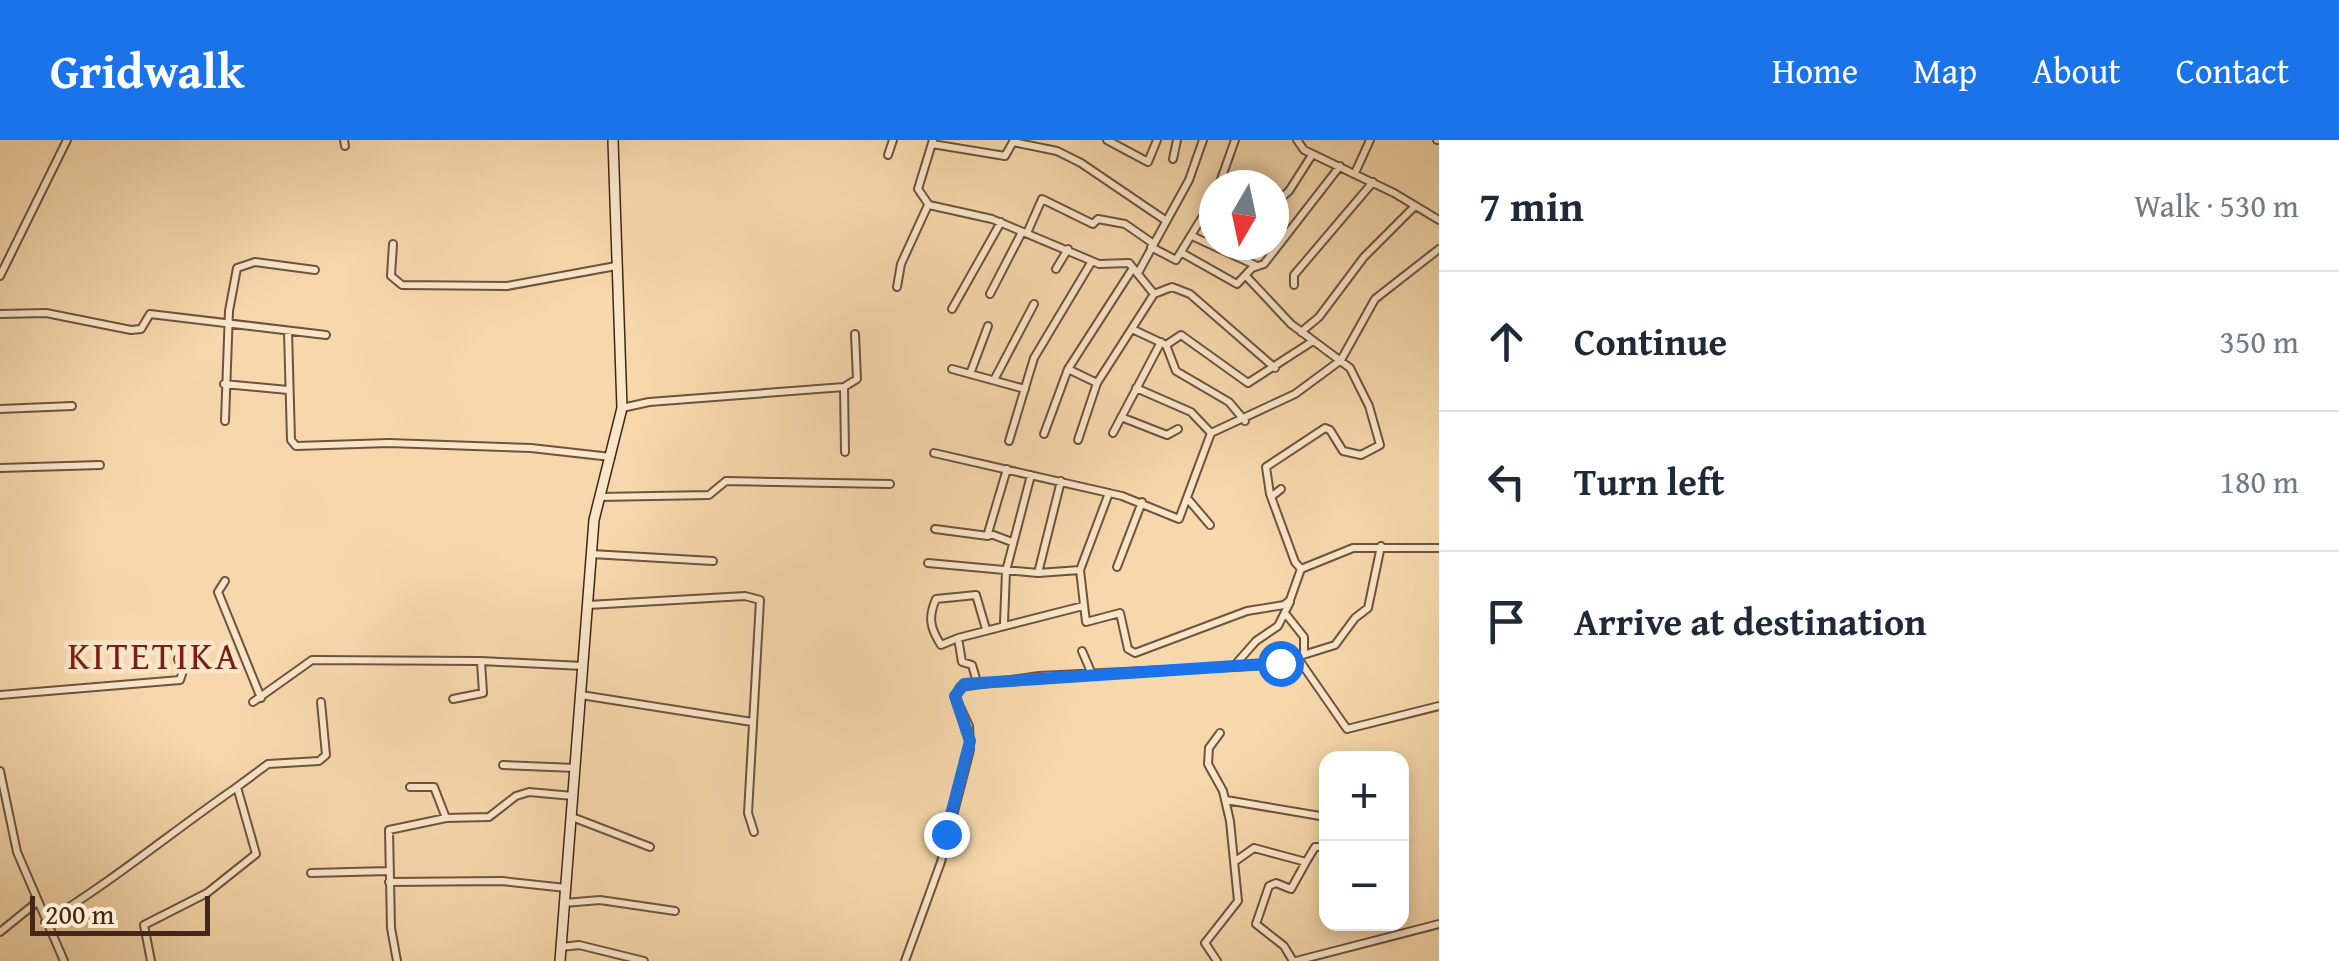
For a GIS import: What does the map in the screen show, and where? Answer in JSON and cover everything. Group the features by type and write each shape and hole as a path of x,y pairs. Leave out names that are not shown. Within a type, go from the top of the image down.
{"street":[{"path":"0,276 67,140"},
{"path":"560,961 591,554 599,496 622,408 614,140"},
{"path":"888,155 893,140"},
{"path":"1106,140 1148,162 1156,140"},
{"path":"1173,159 1176,140"},
{"path":"1044,434 1068,370 1136,271 1195,168 1203,140"},
{"path":"1225,170 1235,140"},
{"path":"1297,140 1298,146 1312,154 1374,182 1439,220"},
{"path":"1355,173 1370,140"},
{"path":"1154,294 1124,262 1108,266 1001,222 928,204 918,189 933,142 1004,156 1014,142 1057,151 1165,220"},
{"path":"1289,192 1312,154"},
{"path":"1182,253 1231,284 1246,276 1264,264 1340,166"},
{"path":"1294,286 1294,275 1374,182"},
{"path":"990,294 1042,199 1094,224 1098,218 1125,224 1173,260 1182,253 1199,224"},
{"path":"897,287 901,264 928,204"},
{"path":"1300,332 1319,317 1350,272 1415,206"},
{"path":"952,309 1001,222"},
{"path":"1192,236 1199,240"},
{"path":"393,244 391,276 402,285 507,286 616,266"},
{"path":"1056,269 1068,249"},
{"path":"934,453 1110,493 1179,519 1210,434 1295,394 1341,360 1375,299 1439,249"},
{"path":"1249,260 1258,266"},
{"path":"1009,440 1034,358 1092,261"},
{"path":"225,421 228,324 237,268 255,262 315,270"},
{"path":"1233,667 1247,649 1278,626 1301,569 1271,496 1266,467 1324,428 1330,430 1343,451 1361,456 1380,447 1364,393 1350,368 1300,332 1246,276"},
{"path":"1078,440 1097,383 1154,294 1172,288 1190,294 1275,368"},
{"path":"994,380 1034,304"},
{"path":"0,314 46,313 131,330 141,329 147,314 326,335"},
{"path":"970,374 988,326"},
{"path":"1132,329 1163,344 1176,372 1229,402 1245,420"},
{"path":"288,331 291,440 296,446 389,443 532,448 611,457"},
{"path":"622,408 649,402 844,387 858,379 855,334"},
{"path":"1113,433 1163,344 1181,336 1243,383 1275,368 1313,342"},
{"path":"952,369 1025,389"},
{"path":"1068,370 1097,383"},
{"path":"224,384 288,390"},
{"path":"844,387 845,452"},
{"path":"1136,388 1191,412 1210,434"},
{"path":"0,409 72,406"},
{"path":"1121,417 1167,435 1178,430"},
{"path":"0,468 100,465"},
{"path":"989,536 1006,469"},
{"path":"1004,623 1006,571 1031,475"},
{"path":"599,496 709,495 726,481 890,484"},
{"path":"1038,573 1061,481"},
{"path":"1271,496 1282,490"},
{"path":"1110,493 1080,570 1083,606 1089,623 1120,613 1128,649 1136,654 1187,631 1290,600"},
{"path":"1187,498 1210,525"},
{"path":"1117,568 1142,502"},
{"path":"935,530 1012,542"},
{"path":"905,961 938,875 970,750 970,732 956,690 977,682 1270,665 1335,645 1368,608 1381,546"},
{"path":"1301,569 1353,548 1439,548"},
{"path":"591,554 713,561"},
{"path":"928,563 1038,573 1080,570"},
{"path":"226,580 218,592 257,700 312,660 583,666"},
{"path":"986,629 976,595 936,599 929,614 940,645 1004,623 1083,606"},
{"path":"586,605 643,598 756,597 761,620 748,813 754,832"},
{"path":"1284,612 1304,637 1300,655 1347,728 1439,706"},
{"path":"958,638 962,662 972,666 977,682"},
{"path":"1082,651 1092,674"},
{"path":"0,695 180,680 183,670 178,659"},
{"path":"453,699 483,693 481,661"},
{"path":"578,694 752,722"},
{"path":"46,922 90,896 118,870 268,764 319,762 326,755 321,702"},
{"path":"1217,961 1206,943 1237,905 1237,860 1226,800 1208,764 1209,748 1220,733"},
{"path":"503,764 575,768"},
{"path":"0,770 3,814 64,961"},
{"path":"152,961 144,925 207,893 256,854 237,787"},
{"path":"410,787 434,787 446,818"},
{"path":"397,961 388,830 446,818 493,816 522,793 573,796"},
{"path":"1226,800 1319,816"},
{"path":"572,818 650,847"},
{"path":"1319,847 1315,847 1291,889 1276,883 1268,886 1256,924 1284,946 1295,961 1439,924"},
{"path":"1237,860 1254,848 1306,862"},
{"path":"310,872 389,871"},
{"path":"389,882 502,881 566,888"},
{"path":"564,903 600,900 675,911"},
{"path":"0,932 37,902"},
{"path":"561,947 580,945 644,961"}],"district":[{"name":"KITETIKA","path":"154,656"}],"route":[{"path":"946,834 970,750 969,726 955,696 964,684 1039,676 1280,663"}]}
